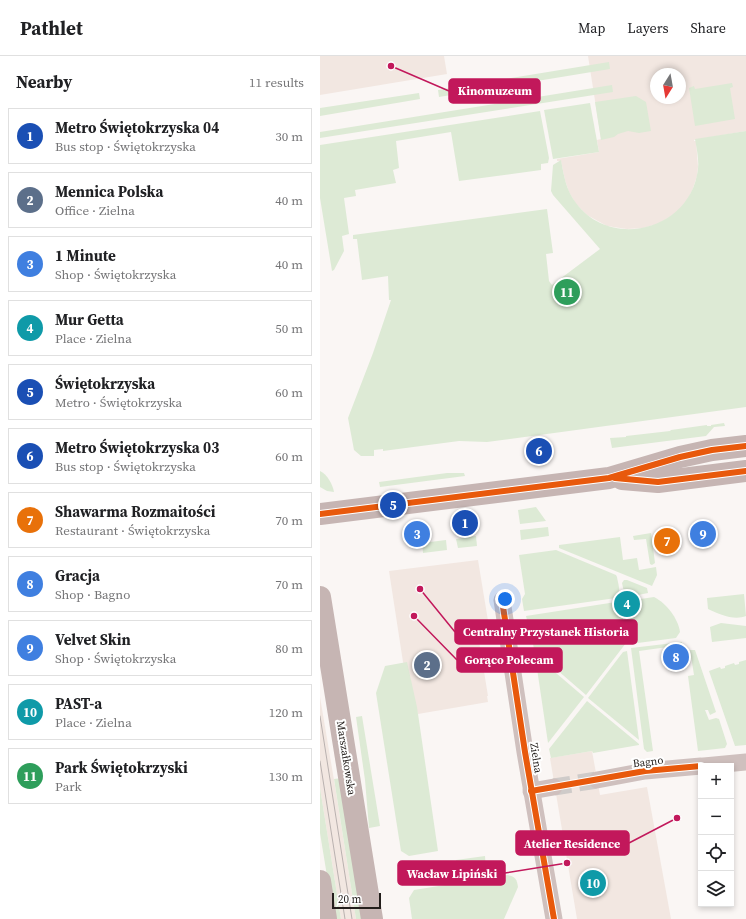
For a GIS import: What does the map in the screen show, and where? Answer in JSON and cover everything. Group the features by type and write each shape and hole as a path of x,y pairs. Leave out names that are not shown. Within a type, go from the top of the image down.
{"street":[{"path":"320,514 609,478 680,457 712,450 746,446"},
{"path":"609,478 658,482 746,470"},
{"name":"Marszałkowska","path":"320,597 372,919"},
{"name":"Zielna","path":"502,600 531,791 554,919"},
{"path":"734,763 746,762"},
{"name":"Bagno","path":"597,780 645,771 698,766"},
{"path":"531,791 554,787"},
{"path":"320,881 326,919"}],"shaded area":[{"path":"320,56 444,56 447,74 320,95"},
{"path":"588,56 746,56 746,131 694,140 696,141 698,167 697,176 692,191 686,202 676,213 658,224 643,228 627,229 607,226 587,215 576,204 569,192 561,161 557,161 557,159 599,152 597,140 601,139"},
{"path":"478,560 491,639 479,641 488,702 418,714 403,662 389,571"},
{"path":"320,697 356,919 341,919 320,788"},
{"path":"592,751 600,795 647,787 671,919 577,919 550,758"}],"green space":[{"path":"609,62 610,69 439,97 438,90"},
{"path":"732,83 733,87 730,88 735,119 695,126 689,88 694,86 695,89"},
{"path":"612,85 613,92 320,138 320,132"},
{"path":"419,93 420,99 320,116 320,108"},
{"path":"636,96 646,102 651,131 639,133 628,131 614,137 601,140 595,102"},
{"path":"590,103 599,152 553,159 544,110"},
{"path":"540,111 549,158 548,163 541,164 541,170 459,181 451,132 396,141 399,168 393,170 396,183 355,190 356,196 344,198 349,234 342,236 344,251 334,270 332,271 320,198 320,145"},
{"path":"746,131 746,407 487,442 459,441 383,451 383,449 374,450 374,456 361,456 354,450 348,418 373,353 391,300 389,300 388,276 362,280 357,239 353,239 353,235 547,209 553,253 546,254 549,281 552,285 600,249 553,195 551,191 553,165 561,160 566,183 570,193 576,203 591,217 608,226 626,229 645,227 663,221 678,209 690,194 698,170 698,157 695,139"},
{"path":"724,423 725,426 714,427 706,436 612,448 610,438 707,425 711,426"},
{"path":"320,471 329,480 334,492 327,491 320,487"},
{"path":"447,473 464,473 465,476 380,487 379,482"},
{"path":"536,507 546,521 520,524 518,510"},
{"path":"548,527 549,536 521,540 520,530"},
{"path":"651,533 655,563 652,565 650,564 646,539 634,540 633,536"},
{"path":"476,536 477,546 458,548 456,539"},
{"path":"620,537 623,560 637,558 639,570 656,567 657,575 652,586 559,548 559,545"},
{"path":"446,540 447,550 423,553 422,543"},
{"path":"556,550 616,575 619,588 618,596 616,598 524,611 522,599 525,594 519,555"},
{"path":"624,580 647,588 648,593 625,597 622,583"},
{"path":"744,594 746,616 737,618 722,615 708,609 707,598"},
{"path":"654,597 663,603 674,616 680,632 676,638 630,644 625,603 627,601"},
{"path":"616,602 621,605 626,643 586,695 534,650 530,624 526,616"},
{"path":"721,623 746,626 746,638 712,642 710,627"},
{"path":"682,642 682,645 639,651 653,751 647,752 644,749 631,648"},
{"path":"690,650 695,650 716,712 710,715 708,710 705,710 709,720 716,718 719,719 727,744 725,748 698,751 688,676 694,675"},
{"path":"627,651 639,740 588,698 623,652"},
{"path":"535,655 584,697 548,743"},
{"path":"746,660 746,745 735,746 709,671 720,667 721,669 725,668 725,666 734,663 735,665 739,664 739,662"},
{"path":"407,662 417,707 438,851 409,856 401,851 376,693 385,666"},
{"path":"587,701 639,745 551,758 549,749"},
{"path":"362,716 380,826 369,828 365,780 356,717"},
{"path":"342,778 365,919 356,919 334,779"},
{"path":"320,788 341,919 334,919 320,833"},
{"path":"485,856 486,870 459,874 456,860"},
{"path":"507,875 515,878 518,887 504,919 412,919 409,898 414,890"}],"tunnel":[{"path":"554,787 597,780"}],"tram line":[{"path":"320,716 352,919"},
{"path":"320,761 345,919"}],"cycle path":[{"path":"320,514 609,478 680,457 712,450 746,446"},
{"path":"615,478 658,482 746,471"},
{"path":"502,600 525,752 554,919"},
{"path":"531,791 645,771 698,766"}],"place":[{"name":"Kinomuzeum","path":"391,66"},
{"name":"Park Świętokrzyski","path":"567,292"},
{"name":"Metro Świętokrzyska 03","path":"539,451"},
{"name":"Świętokrzyska","path":"393,505"},
{"name":"Metro Świętokrzyska 04","path":"465,523"},
{"name":"1 Minute","path":"417,534"},
{"name":"Velvet Skin","path":"703,534"},
{"name":"Shawarma Rozmaitości","path":"667,541"},
{"name":"Centralny Przystanek Historia","path":"420,589"},
{"name":"Mur Getta","path":"627,604"},
{"name":"Gorąco Polecam","path":"414,616"},
{"name":"Gracja","path":"676,657"},
{"name":"Mennica Polska","path":"427,665"},
{"name":"Atelier Residence","path":"677,818"},
{"name":"Wacław Lipiński","path":"567,863"},
{"name":"PAST-a","path":"593,883"}]}
